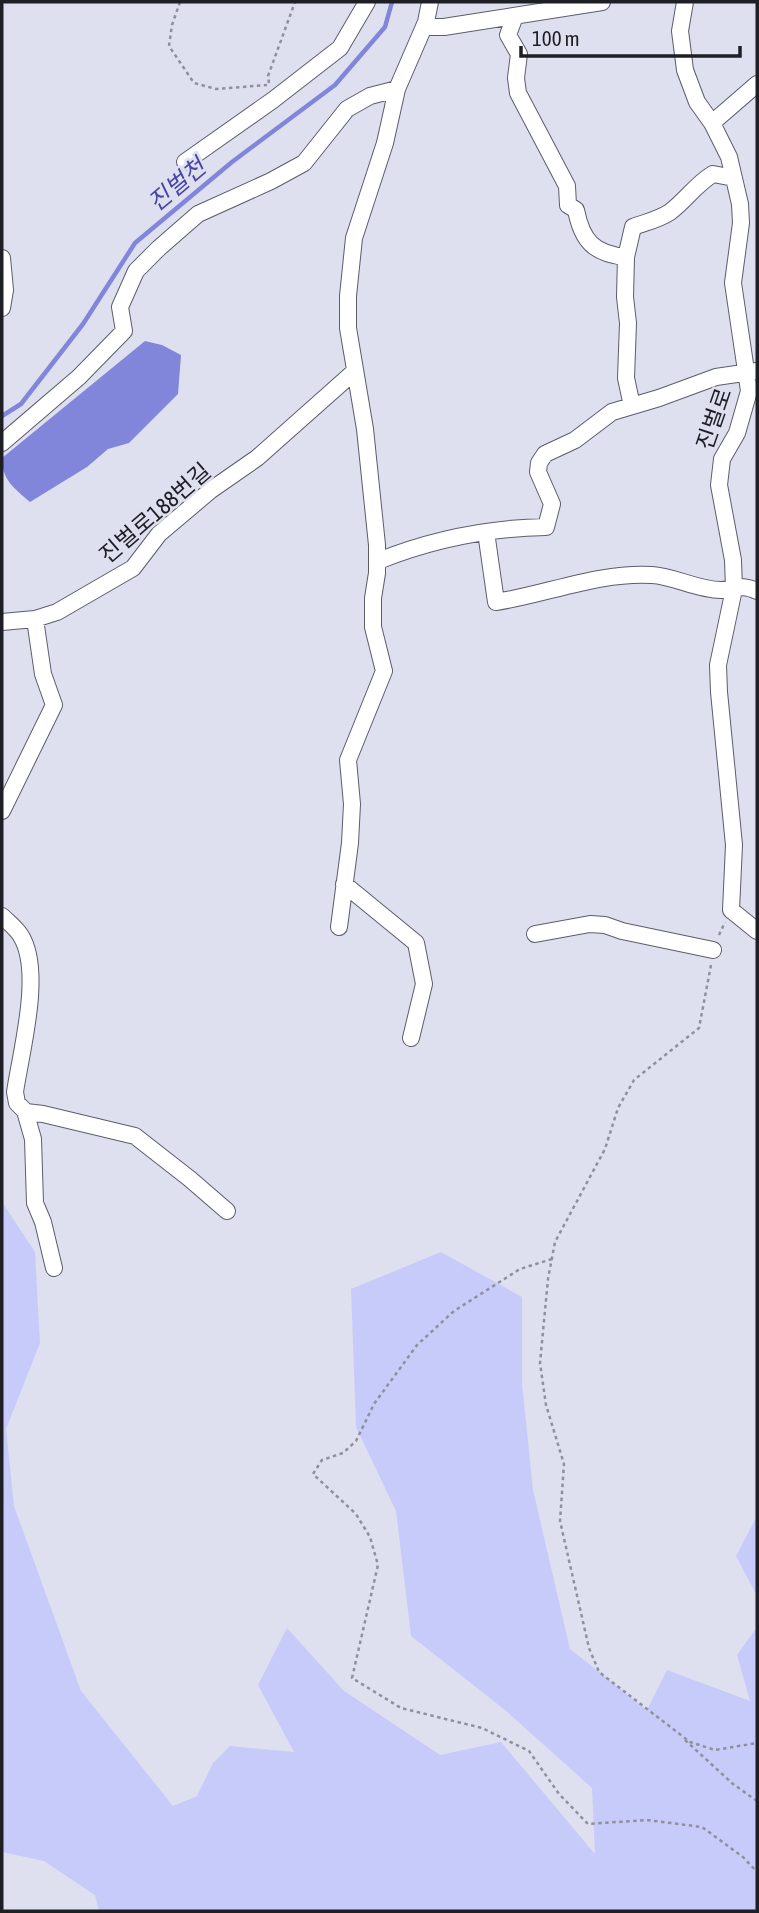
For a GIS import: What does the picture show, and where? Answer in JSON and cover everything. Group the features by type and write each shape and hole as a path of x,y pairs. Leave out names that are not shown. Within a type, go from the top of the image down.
{"street":[{"path":"185,162 271,92 340,48 367,2"},
{"path":"339,927 350,843 352,804 348,760 384,671 373,627 373,598 378,561 365,429 348,328 354,238 385,143 397,89 424,27 430,2"},
{"path":"424,27 444,27 602,2"},
{"name":"진벌로","path":"685,2 680,31 685,70 696,102 712,123 729,156 740,204 741,223 733,283 753,372 737,433 722,459 719,485 733,560 734,587 718,665 734,845 731,910"},
{"path":"515,16 508,35 519,54 516,78 518,93 567,186 568,205 576,210 585,239 604,253 626,257"},
{"path":"712,123 757,84"},
{"path":"2,443 79,377 124,331 120,307 136,271 159,248 198,214 304,163 347,109 370,96 397,89"},
{"path":"632,406 625,378 628,323 625,297 626,257 633,227 651,223 669,212 682,202 700,181 713,174 734,178"},
{"path":"741,223 757,217"},
{"path":"2,258 5,290 2,308"},
{"name":"진벌로188번길","path":"2,622 35,619 57,612 133,568 159,534 211,491 257,458 355,371"},
{"path":"378,561 419,545 485,532 547,527 552,504 538,472 539,463 545,454 575,440 612,412 716,377 753,372"},
{"path":"485,532 496,602 524,598 602,578 628,575 655,575 721,590 747,586 757,592"},
{"path":"2,811 54,705 43,674 35,619"},
{"path":"344,884 416,943 424,984 411,1038"},
{"path":"731,910 757,931"},
{"path":"2,916 21,935 32,983 15,1092 16,1103 25,1111 135,1136 227,1211"},
{"path":"535,934 590,924 605,925 713,950"},
{"path":"25,1111 33,1139 35,1203 43,1222 54,1268"}],"path":[{"path":"180,2 172,25 169,46 194,83 216,89 271,92 268,76 295,2"},
{"path":"731,910 713,950 699,1028 634,1080 618,1108 605,1149 555,1242 540,1363 546,1405 564,1464 560,1521 589,1648 599,1672 690,1742 715,1750 757,1743"},
{"path":"552,1259 520,1269 454,1311 417,1345 374,1404 356,1441 343,1453 322,1460 313,1474 356,1514 370,1537 377,1565 352,1678 401,1708 482,1728 529,1751 559,1794 588,1824 646,1820 702,1827 743,1857 757,1872"},
{"path":"672,1728 733,1784 757,1801"}],"shaded area":[{"path":"2,1202 35,1252 40,1343 6,1429 14,1506 81,1691 173,1806 197,1796 213,1763 230,1746 294,1752 258,1685 287,1628 344,1691 440,1755 501,1742 595,1854 592,1788 505,1710 411,1636 396,1511 356,1427 351,1289 441,1252 522,1297 522,1383 533,1490 570,1649 647,1710 667,1670 750,1701 737,1655 757,1627 757,1911 99,1911 95,1895 44,1861 2,1852"},
{"path":"757,1516 757,1596 736,1556"}],"water":[{"path":"145,341 162,345 181,355 178,394 129,443 108,449 87,467 30,502 7,478 2,458"}],"waterway":[{"name":"진벌천","path":"2,416 21,404 83,324 135,243 232,162 335,85 385,27 392,2"}]}
